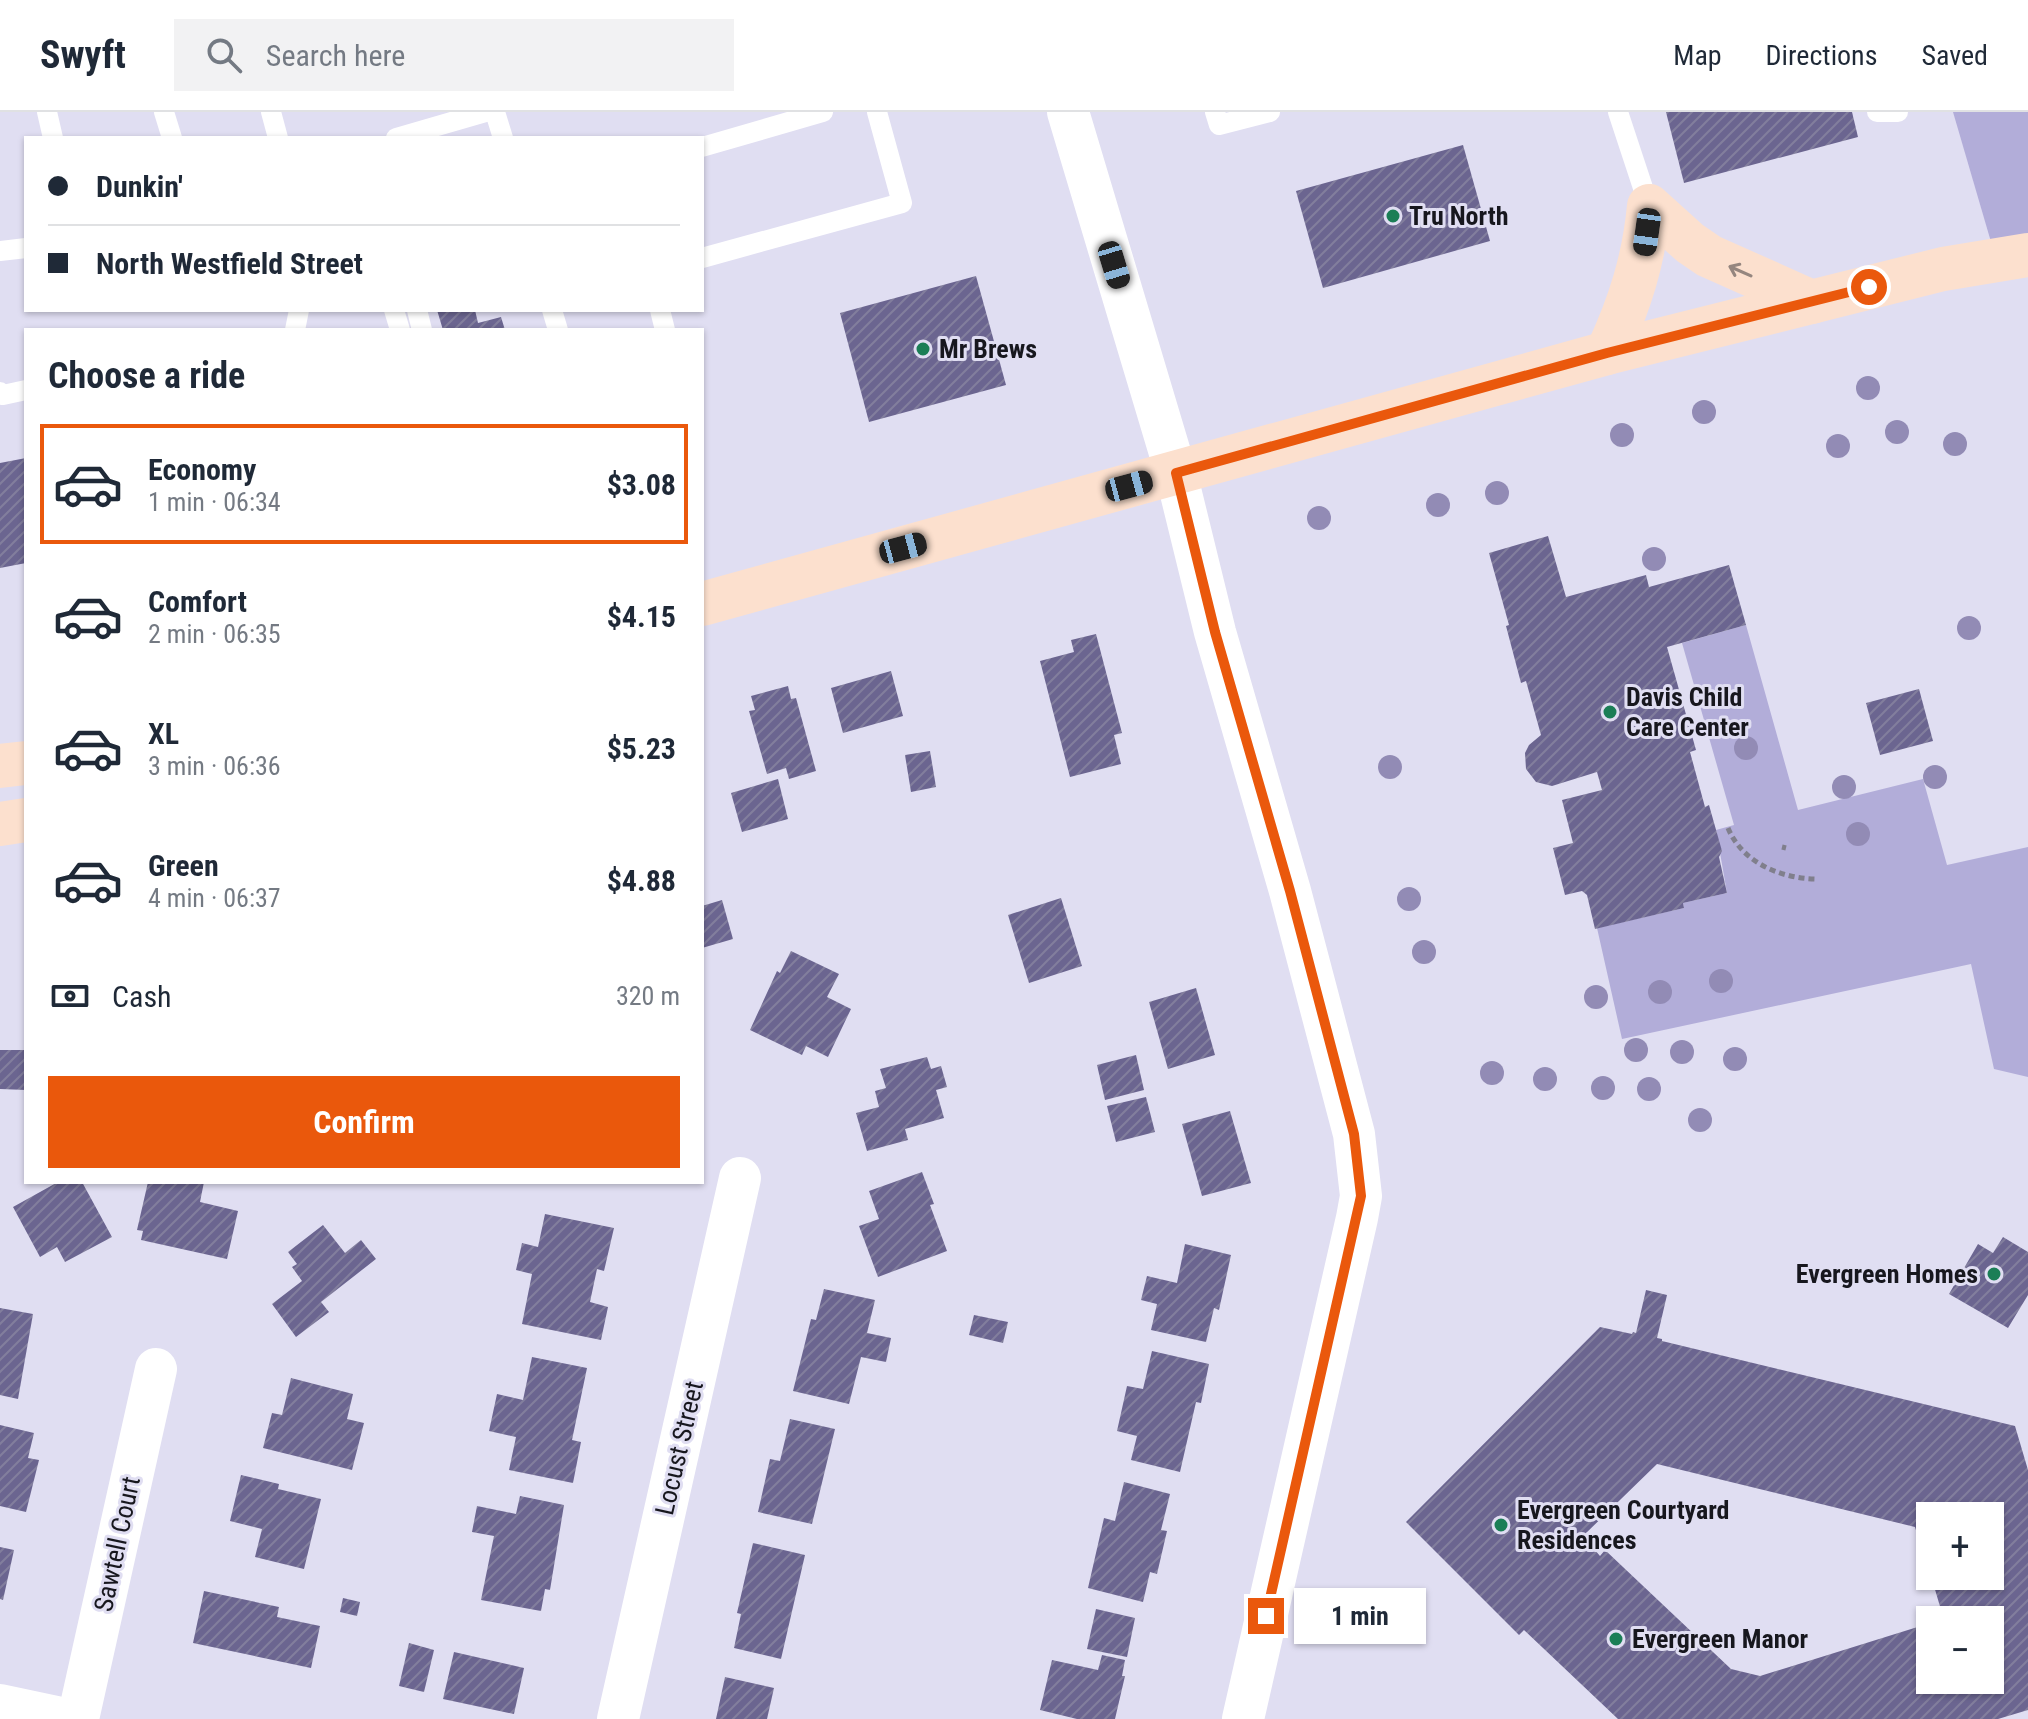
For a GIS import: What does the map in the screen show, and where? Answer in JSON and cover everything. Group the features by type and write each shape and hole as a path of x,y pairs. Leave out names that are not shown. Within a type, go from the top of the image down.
{"main road":[{"path":"1607,353 1635,288 1649,206"},
{"path":"1649,206 1709,256 1812,302"},
{"path":"704,603 1607,353 1943,269 2028,255"},
{"path":"0,766 24,763"},
{"path":"0,824 24,820"}],"street":[{"path":"1068,112 1176,473 1215,632 1290,891 1354,1134 1361,1196 1243,1719"},
{"name":"Locust Street","path":"618,1719 740,1178"},
{"name":"Sawtell Court","path":"78,1719 156,1369"},
{"path":"0,1705 66,1719"}],"lane":[{"path":"47,112 53,136"},
{"path":"164,112 171,136"},
{"path":"271,112 277,136"},
{"path":"403,136 486,112"},
{"path":"495,112 502,136"},
{"path":"704,146 823,112"},
{"path":"704,257 902,203 877,112"},
{"path":"1215,112 1219,125 1270,112"},
{"path":"1618,112 1649,206"},
{"path":"1877,112 1898,112"},
{"path":"0,251 24,248"},
{"path":"0,392 3,395 24,390"}],"path":[{"path":"1728,828 1739,849 1755,861 1795,879 1815,879"}],"shaded area":[{"path":"1953,112 2028,112 2028,255 1996,259"},
{"path":"1746,625 1798,810 1923,779 1947,865 2028,847 2028,1077 1994,1069 1971,964 1622,1039 1597,928 1684,908 1683,903 1727,893 1716,830 1734,825 1682,643"}],"building":[{"path":"1666,112 1852,112 1858,137 1684,183"},
{"name":"Tru North","path":"1463,145 1490,241 1323,288 1296,191"},
{"name":"Mr Brews","path":"976,276 1006,385 869,422 840,313"},
{"path":"438,312 475,312 478,323 501,317 504,328 442,328"},
{"path":"24,458 24,563 0,568 0,463"},
{"name":"Davis Child Care Center","path":"1548,536 1566,597 1646,575 1649,587 1729,565 1746,625 1667,647 1696,750 1690,752 1705,807 1709,805 1722,851 1719,857 1727,893 1683,903 1684,908 1595,929 1587,895 1582,891 1565,895 1553,848 1573,843 1562,800 1602,790 1597,772 1552,786 1536,782 1526,769 1525,753 1541,735 1526,681 1521,683 1489,553"},
{"path":"1096,634 1122,733 1114,735 1121,764 1070,777 1040,661 1074,652 1071,640"},
{"path":"891,671 903,716 843,733 831,688"},
{"path":"788,686 791,699 796,698 816,771 789,779 786,768 767,774 749,711 755,710 751,696"},
{"path":"1919,689 1933,741 1880,755 1866,703"},
{"path":"930,751 936,787 911,792 905,755"},
{"path":"778,779 788,819 742,832 731,793"},
{"path":"1061,898 1082,966 1029,983 1008,915"},
{"path":"722,900 733,939 704,947 704,905"},
{"path":"791,951 839,974 827,997 851,1009 828,1057 806,1046 802,1055 750,1030 777,971 780,973"},
{"path":"1196,988 1215,1055 1168,1069 1149,1002"},
{"path":"0,1050 24,1050 24,1090 0,1089"},
{"path":"1136,1055 1144,1090 1105,1100 1097,1065"},
{"path":"927,1057 931,1069 941,1066 947,1087 936,1090 944,1118 905,1129 908,1140 867,1151 856,1113 879,1107 875,1091 886,1088 880,1069"},
{"path":"1146,1097 1155,1132 1116,1142 1107,1106"},
{"path":"1230,1111 1251,1183 1202,1196 1182,1124"},
{"path":"922,1172 947,1251 878,1277 859,1226 879,1219 869,1191"},
{"path":"54,1184 83,1184 112,1237 65,1262 57,1247 40,1257 13,1207"},
{"path":"148,1184 204,1184 200,1202 238,1211 227,1259 141,1240 143,1231 137,1230"},
{"path":"545,1214 614,1228 604,1271 597,1269 590,1302 608,1307 601,1340 522,1324 532,1274 516,1270 522,1243 538,1247"},
{"path":"323,1225 345,1253 361,1240 376,1259 321,1302 329,1312 296,1337 272,1304 302,1281 292,1267 297,1264 288,1252"},
{"name":"Evergreen Homes","path":"2003,1237 2028,1252 2028,1295 2008,1328 1949,1294 1978,1244 1993,1253"},
{"path":"1185,1244 1231,1255 1219,1310 1214,1308 1206,1342 1151,1330 1157,1304 1141,1300 1147,1276 1177,1283"},
{"path":"824,1289 875,1300 867,1333 891,1338 886,1362 861,1357 849,1404 793,1391 811,1319 816,1320"},
{"name":"Evergreen Courtyard Residences","path":"1646,1290 1667,1295 1657,1338 1662,1341 2015,1426 2028,1470 2028,1710 1998,1719 1618,1719 1524,1630 1519,1635 1406,1522 1600,1327 1636,1333","holes":["1657,1464 1915,1527 1916,1530 1916,1502 2004,1502 2004,1590 1935,1590 1940,1606 2004,1606 2004,1694 1916,1694 1916,1627 1760,1676 1731,1669 1605,1550 1600,1556 1583,1536"]},
{"path":"0,1308 33,1314 18,1399 0,1395"},
{"path":"974,1315 1008,1322 1003,1343 969,1335"},
{"path":"1152,1351 1209,1364 1201,1403 1196,1402 1180,1472 1131,1460 1137,1436 1117,1431 1127,1386 1143,1389"},
{"path":"532,1357 587,1368 572,1440 581,1442 573,1483 509,1470 516,1437 489,1431 497,1394 523,1400"},
{"path":"291,1378 353,1394 347,1419 364,1423 352,1470 263,1448 272,1413 282,1415"},
{"path":"790,1419 835,1429 812,1524 758,1512 770,1459 780,1461"},
{"path":"0,1425 34,1433 28,1458 39,1460 26,1512 0,1506"},
{"path":"241,1475 279,1484 278,1489 321,1499 304,1569 255,1557 262,1529 230,1521"},
{"path":"1124,1482 1170,1494 1161,1530 1167,1531 1157,1574 1150,1572 1143,1602 1088,1588 1104,1518 1115,1521"},
{"path":"520,1496 564,1505 550,1590 545,1589 541,1611 481,1600 494,1536 472,1532 477,1506 516,1514"},
{"path":"753,1543 805,1555 781,1659 734,1648 741,1614 737,1613"},
{"path":"0,1547 14,1550 3,1600 0,1599"},
{"path":"204,1591 279,1607 277,1617 320,1626 311,1668 193,1643"},
{"path":"343,1598 360,1602 357,1616 340,1612"},
{"path":"1096,1609 1135,1618 1127,1657 1087,1649"},
{"path":"409,1643 434,1650 424,1692 399,1686"},
{"path":"454,1652 524,1668 514,1714 443,1699"},
{"path":"1102,1655 1125,1660 1122,1676 1125,1676 1115,1719 1077,1719 1040,1710 1052,1660 1098,1670"},
{"path":"725,1677 774,1688 767,1719 716,1719"}],"place":[{"name":"Tru North","path":"1393,216"},
{"name":"Mr Brews","path":"923,349"},
{"name":"Davis Child Care Center","path":"1610,712"},
{"name":"Evergreen Homes","path":"1994,1274"},
{"name":"Evergreen Courtyard Residences","path":"1501,1525"},
{"name":"Evergreen Manor","path":"1616,1639"}],"route":[{"path":"1266,1616 1361,1196 1354,1134 1290,891 1215,632 1176,473 1607,353 1869,287"}]}
